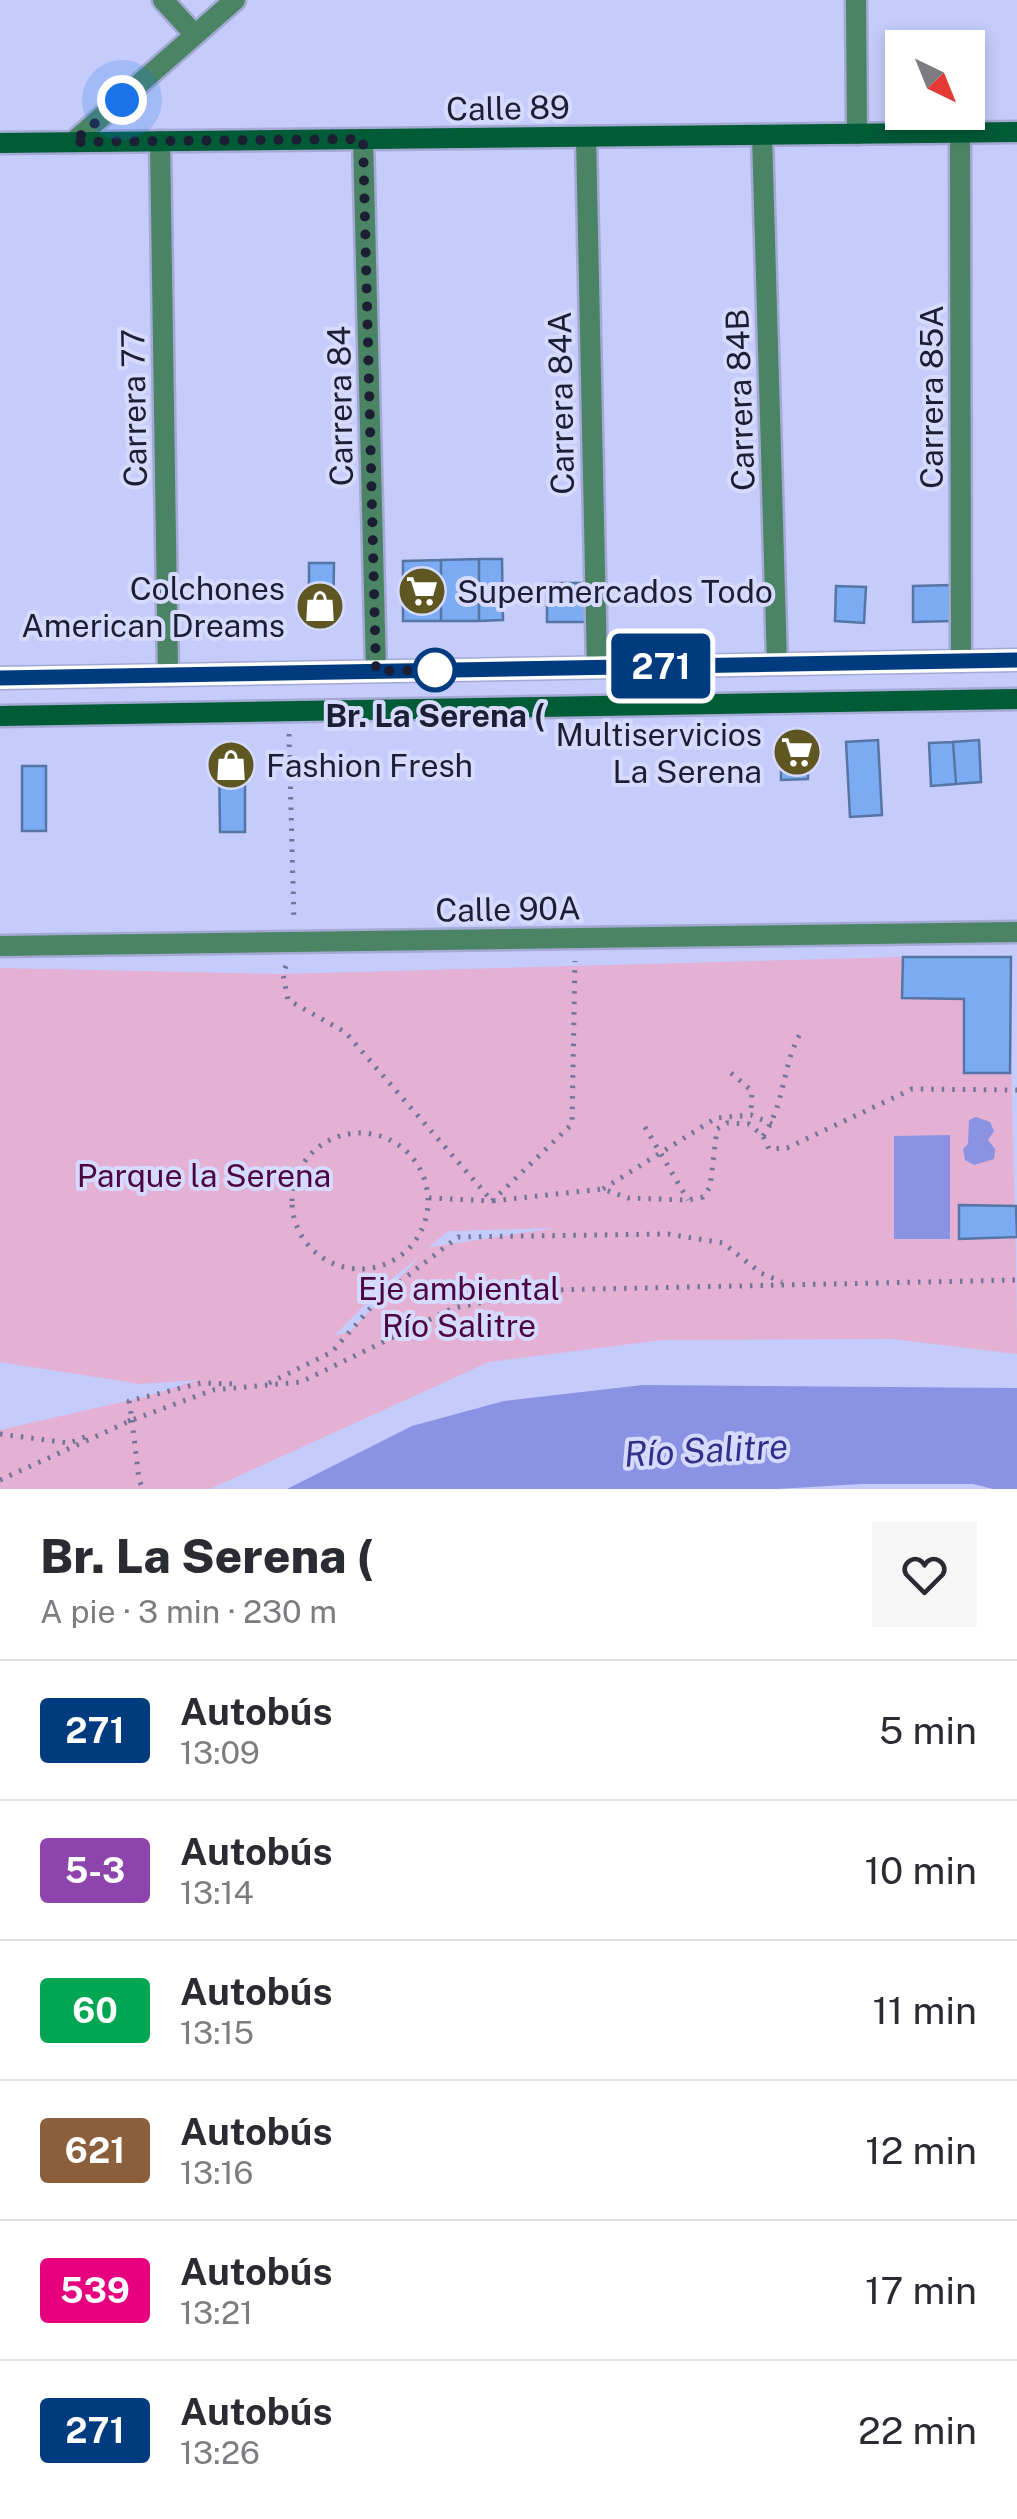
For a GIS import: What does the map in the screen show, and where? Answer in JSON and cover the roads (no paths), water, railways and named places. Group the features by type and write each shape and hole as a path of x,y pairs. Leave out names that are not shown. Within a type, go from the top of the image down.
{"main road":[{"name":"Calle 89","path":"0,143 1017,132"},
{"path":"0,678 1017,660"},
{"path":"0,716 1017,699"}],"street":[{"path":"163,0 195,36"},
{"path":"73,142 235,0"},
{"path":"856,0 857,134"},
{"name":"Carrera 85A","path":"960,133 961,661"},
{"name":"Carrera 84B","path":"762,135 777,664"},
{"name":"Carrera 84A","path":"586,137 597,667"},
{"name":"Carrera 84","path":"363,139 376,671"},
{"name":"Carrera 77","path":"160,141 168,675"},
{"name":"Calle 90A","path":"0,946 1017,932"}],"water":[{"path":"976,1117 990,1122 994,1131 988,1140 995,1149 994,1159 974,1165 965,1160 963,1149 968,1144 969,1120"},
{"path":"950,1135 950,1239 894,1239 894,1136"},
{"name":"Río Salitre","path":"643,1385 1017,1388 1017,1489 973,1484 862,1484 777,1489 287,1489 412,1426 504,1401"}],"place":[{"name":"Supermercados Todo","path":"422,591"},
{"name":"Colchones American Dreams","path":"320,606"},
{"name":"Br. La Serena (","path":"435,670"},
{"name":"Multiservicios La Serena","path":"797,752"},
{"name":"Fashion Fresh","path":"231,765"}],"park label":[{"name":"Parque la Serena","path":"204,1175"},
{"name":"Eje ambiental Río Salitre","path":"459,1306"}]}
